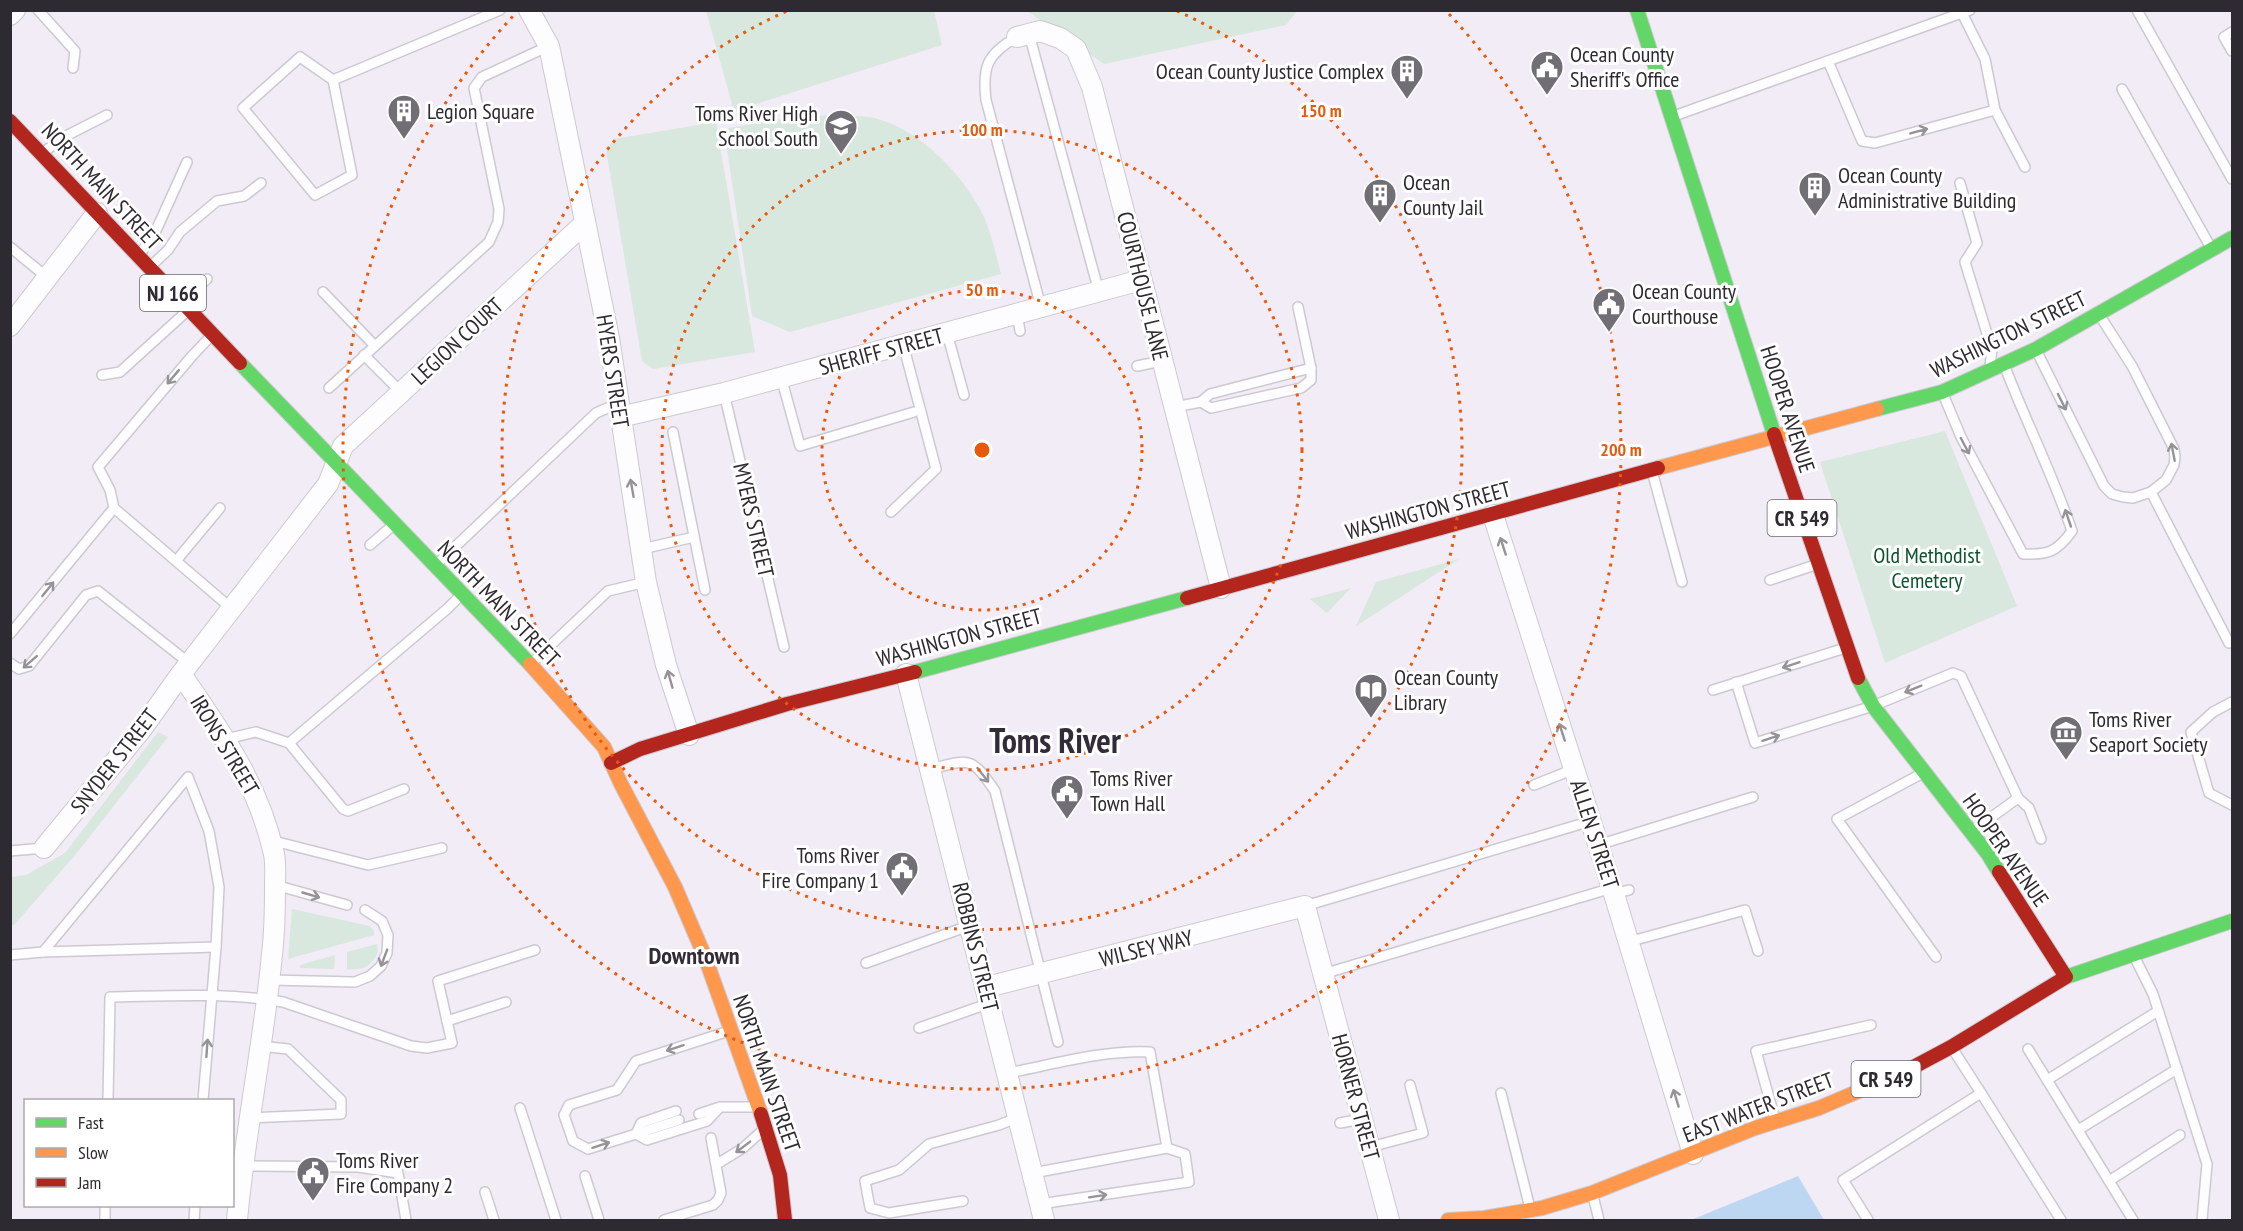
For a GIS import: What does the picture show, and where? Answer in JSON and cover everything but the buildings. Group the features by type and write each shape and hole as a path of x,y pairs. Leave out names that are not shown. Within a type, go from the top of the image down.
{"main road":[{"name":"HOOPER AVENUE","path":"1637,10 1774,435 1854,671 1873,706 1988,854 2066,977"},
{"name":"NORTH MAIN STREET","path":"10,121 335,464 530,664 604,747 610,763 675,887 705,957 766,1128 780,1175 785,1221"},
{"name":"WASHINGTON STREET","path":"610,763 640,749 787,704 1493,515 1774,435 1942,392 2036,349 2232,238"},
{"name":"EAST WATER STREET","path":"1448,1221 1484,1219 1531,1210 1592,1193 1776,1121 1819,1108 1909,1070 2066,977 2232,921"},
{"path":"769,1204 780,1175"}],"street":[{"path":"10,15 15,10"},
{"name":"HYERS STREET","path":"530,10 549,46 609,338 646,582 666,665 689,735"},
{"name":"COURTHOUSE LANE","path":"1023,35 1040,31 1060,38 1076,49 1092,87 1221,588"},
{"path":"10,326 97,213"},
{"name":"LEGION COURT","path":"335,464 343,446 585,223"},
{"name":"SHERIFF STREET","path":"620,410 724,393 947,333 1018,322 1041,308 1141,280"},
{"name":"IRONS STREET","path":"237,1221 242,1166 275,928 275,857 249,778 185,668 328,484 335,464"},
{"name":"ALLEN STREET","path":"1493,515 1598,845 1618,891 1628,942 1693,1154"},
{"name":"SNYDER STREET","path":"45,848 141,730 185,668"},
{"name":"ROBBINS STREET","path":"906,674 1042,1213"},
{"name":"WILSEY WAY","path":"988,995 1040,975 1305,906"},
{"name":"HORNER STREET","path":"1305,906 1389,1221"}],"lane":[{"path":"38,10 75,51 73,68"},
{"path":"333,80 500,10"},
{"path":"2137,10 2232,179"},
{"path":"1672,117 1966,12 1985,59 1995,110 2025,167"},
{"path":"2232,32 2224,37 2232,51"},
{"path":"1041,308 986,100 983,77 991,58 1003,45 1023,35 1099,292"},
{"path":"328,388 489,242 498,222 499,209 474,88 482,77 549,46"},
{"path":"300,57 333,80 352,175 315,195 243,108 300,57"},
{"path":"1828,61 1862,141 1875,143 1995,110"},
{"path":"2122,89 2168,167 2212,250"},
{"path":"42,154 62,138 107,115"},
{"path":"139,256 154,235 187,162"},
{"path":"150,267 168,250 180,232 217,201 244,196 261,183"},
{"path":"1960,183 1977,243 1965,262 1992,350 1989,371"},
{"path":"10,247 48,278"},
{"path":"102,375 120,372 185,306 207,279"},
{"path":"323,292 375,346"},
{"path":"1201,402 1212,408 1301,388 1311,380 1311,368 1298,307"},
{"path":"2036,349 2104,486 2112,494 2123,497 2133,498 2151,492 2166,480 2174,465 2174,449 2132,366 2098,314"},
{"path":"947,333 963,395"},
{"path":"213,334 98,467 110,490 114,508 231,608"},
{"path":"891,512 936,470 903,344"},
{"path":"364,356 401,392"},
{"path":"1137,366 1162,361"},
{"path":"1942,392 1961,437 2023,554 2044,555 2064,542 2072,531 2060,495 2026,421 2004,364"},
{"path":"1174,407 1201,402 1210,394 1311,368"},
{"path":"781,377 800,446 914,412"},
{"name":"MYERS STREET","path":"724,393 784,647"},
{"path":"435,566 596,413 620,410"},
{"path":"673,432 705,590"},
{"path":"1652,470 1682,582"},
{"path":"2151,492 2229,643"},
{"path":"10,634 114,508"},
{"path":"176,561 220,508"},
{"path":"370,545 394,524"},
{"path":"642,549 694,537"},
{"path":"1770,580 1818,564"},
{"path":"530,664 608,591 646,582"},
{"path":"10,663 19,669 29,666 86,595 99,591 185,668"},
{"path":"289,743 462,594"},
{"path":"1713,690 1845,648"},
{"path":"1736,682 1755,743 1873,706 1953,673 1961,676 2018,798 2029,808 2041,839"},
{"path":"2232,702 2213,712 2191,732 2209,792 2232,806"},
{"path":"226,739 256,732 289,743 343,808 348,811 404,789"},
{"path":"931,769 964,761 979,767 995,791 1058,1042"},
{"path":"1534,785 1574,769"},
{"path":"1923,772 1837,819 1936,957"},
{"path":"43,952 188,777 209,831 219,887 203,1099"},
{"path":"1598,845 1753,797"},
{"path":"1970,832 2018,798"},
{"path":"1305,906 1591,821"},
{"path":"270,840 368,865 442,848"},
{"path":"10,851 45,848"},
{"path":"275,885 347,905"},
{"path":"1323,974 1618,891"},
{"path":"108,1099 110,997 211,995 355,982 370,976 381,966 387,953 388,935 382,921 365,910"},
{"path":"1628,942 1745,910 1758,951"},
{"path":"866,963 971,925"},
{"path":"10,955 216,947"},
{"path":"268,989 283,1002 411,1046 427,1048 452,1043 438,981 535,950"},
{"path":"2133,953 2153,994 2207,1164 2202,1221"},
{"path":"920,1028 988,995"},
{"path":"447,1021 506,1002"},
{"path":"2047,1080 2158,1011"},
{"path":"1776,1121 1756,1051 1871,1025"},
{"path":"720,1107 707,1121 657,1137 647,1140 636,1134 588,1149 573,1141 564,1115 569,1106 617,1090 636,1061 731,1030"},
{"path":"249,1118 341,1114 341,1100 288,1049 260,1046"},
{"path":"1951,1047 2061,1221"},
{"path":"2028,1049 2133,1221"},
{"path":"1008,1073 1095,1055 1129,1051 1150,1052 1167,1148"},
{"path":"2078,1130 2177,1069"},
{"path":"1370,1147 1423,1133 1410,1085"},
{"path":"1501,1093 1531,1210"},
{"path":"1868,1221 1844,1180 1981,1093"},
{"path":"702,1103 720,1107 759,1107"},
{"path":"699,1114 720,1107"},
{"path":"520,1108 556,1221"},
{"path":"636,1134 641,1123 678,1116"},
{"path":"963,1201 889,1213 870,1208 865,1181 899,1170 929,1144 999,1125 1019,1117"},
{"path":"1340,1123 1362,1119"},
{"path":"717,1164 744,1148 766,1128"},
{"path":"2109,1181 2180,1135"},
{"path":"664,1221 713,1205 718,1200 721,1193 711,1138"},
{"path":"1032,1173 1167,1148 1185,1154 1189,1182 1042,1213"},
{"path":"242,1166 358,1167 398,1173 406,1221"},
{"path":"585,1176 599,1221"},
{"path":"485,1192 494,1221"},
{"path":"1592,1193 1599,1221"}],"green space":[{"path":"706,11 934,11 942,45 734,111"},
{"path":"1027,11 1297,11 1286,25 1104,64"},
{"path":"846,115 874,118 894,125 926,145 940,157 966,186 984,217 1001,274 790,332 752,316 724,129 796,116"},
{"path":"716,122 755,352 653,369 642,361 606,150 614,139"},
{"name":"Old Methodist Cemetery","path":"1945,431 2017,606 1885,663 1820,462"},
{"path":"1459,559 1356,626 1376,582"},
{"path":"1351,588 1327,613 1310,599"},
{"path":"158,732 168,737 76,854 11,926 11,877 26,875 65,853"},
{"path":"292,909 370,926 374,935 288,959"},
{"path":"377,944 378,953 369,965 358,969 347,969 347,952"},
{"path":"335,955 334,969 300,968 300,965"}],"water":[{"path":"1798,1176 1824,1220 1691,1220"}],"traffic: fast":[{"path":"1637,10 1774,434"},
{"path":"1877,409 1942,392 2036,349 2232,238"},
{"path":"240,363 530,664"},
{"path":"915,672 1187,598"},
{"path":"1858,678 1873,706 1988,854 1999,872"},
{"path":"2066,977 2232,921"}],"traffic: slow":[{"path":"1658,468 1877,409"},
{"path":"530,664 604,747 675,887 705,957 761,1114"},
{"path":"1448,1220 1484,1218 1542,1208 1592,1193 1755,1128 1819,1108 1906,1071"}],"traffic: jam":[{"path":"10,121 240,363"},
{"path":"1774,434 1858,678"},
{"path":"1187,598 1658,468"},
{"path":"611,763 640,749 787,704 915,672"},
{"path":"1906,1071 1951,1047 2066,977 1999,872"},
{"path":"761,1114 780,1175 785,1220"}],"place":[{"name":"Ocean County Sheriff's Office","path":"1547,96"},
{"name":"Ocean County Justice Complex","path":"1407,100"},
{"name":"Legion Square","path":"404,140"},
{"name":"Toms River High School South","path":"841,155"},
{"name":"Ocean County Administrative Building","path":"1815,217"},
{"name":"Ocean County Jail","path":"1380,224"},
{"name":"Ocean County Courthouse","path":"1609,333"},
{"name":"Ocean County Library","path":"1371,719"},
{"name":"Toms River Seaport Society","path":"2066,761"},
{"name":"Toms River Town Hall","path":"1067,820"},
{"name":"Toms River Fire Company 1","path":"902,897"},
{"name":"Toms River Fire Company 2","path":"313,1202"}],"district":[{"name":"Toms River","path":"1055,740"},
{"name":"Downtown","path":"694,955"}]}
